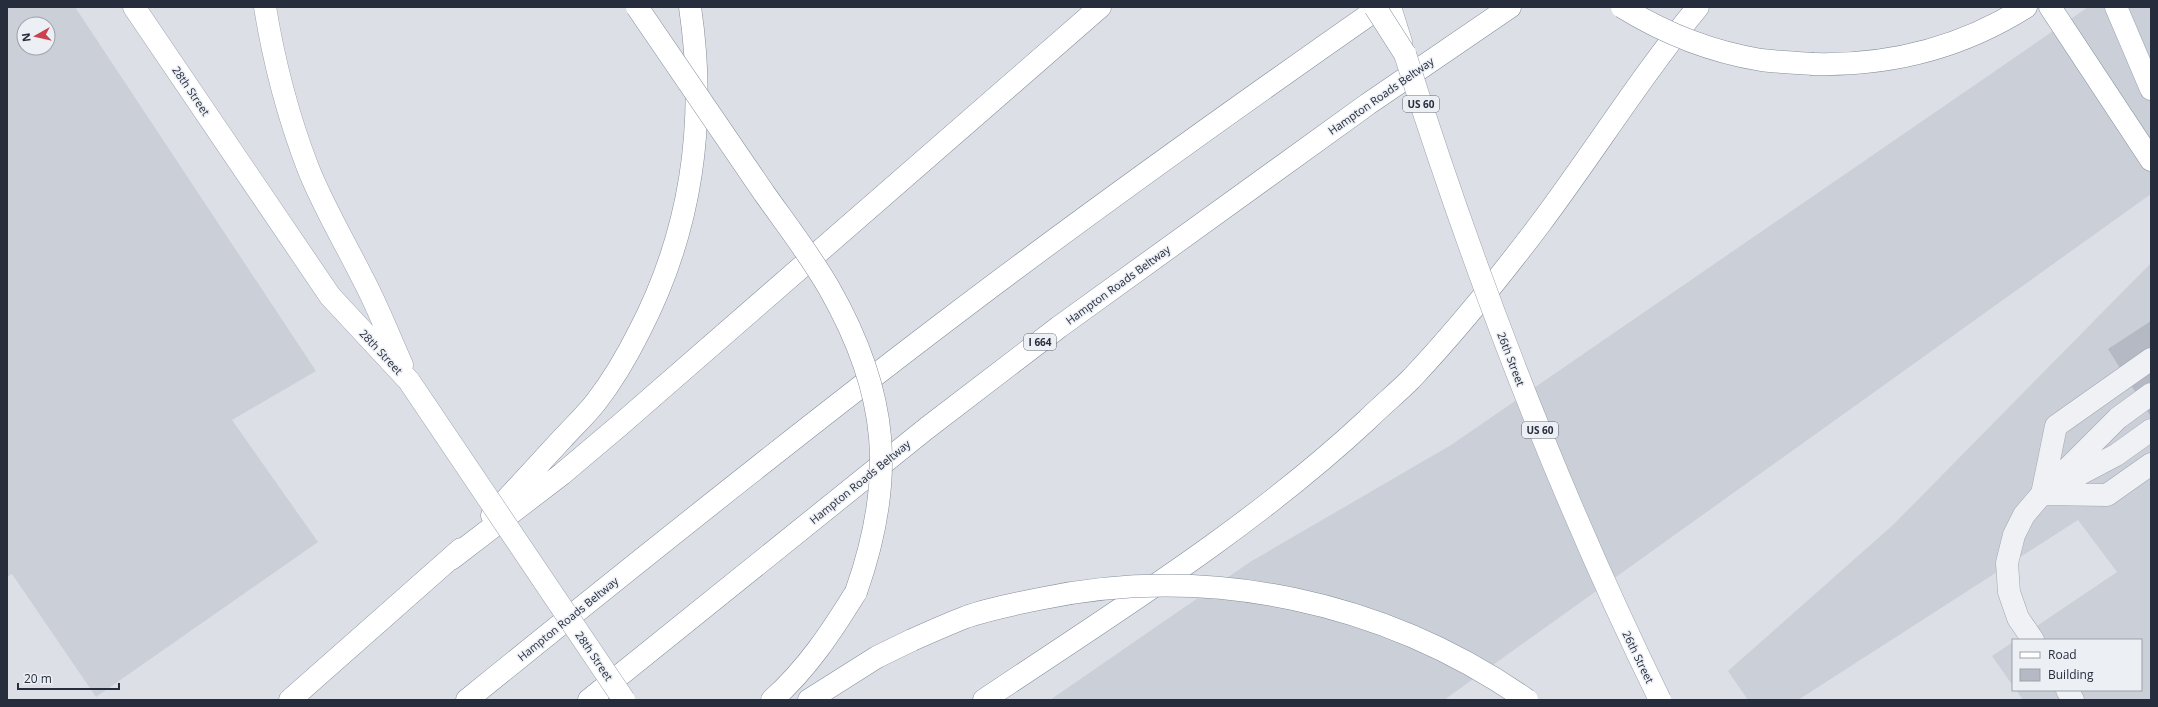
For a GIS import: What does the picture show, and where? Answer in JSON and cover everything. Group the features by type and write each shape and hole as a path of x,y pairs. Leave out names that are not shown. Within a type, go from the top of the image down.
{"main road":[{"name":"28th Street","path":"134,7 330,296 409,381 624,700"},
{"path":"265,7 272,52 288,111 309,168 333,224 362,278 409,381"},
{"path":"637,7 829,287 859,350 873,390 880,437 882,476 877,516 870,550 856,592 832,630 805,667 772,700"},
{"path":"451,559 596,402 614,376 653,306 671,259 685,212 693,163 696,107 696,45 690,7"},
{"path":"290,700 451,559 562,474 609,435 1100,7"},
{"path":"1376,7 1405,54"},
{"name":"Hampton Roads Beltway","path":"467,700 631,568 945,322 1134,182 1380,7"},
{"name":"26th Street","path":"1390,7 1437,154 1527,401 1626,633 1660,700"},
{"name":"Hampton Roads Beltway","path":"588,700 927,428 1059,327 1368,104 1510,7"},
{"path":"1622,7 1645,21 1708,46 1761,60 1813,64 1863,63 1934,50 1996,26 2026,7"},
{"path":"984,700 1219,541 1272,502 1334,450 1409,380 1473,309 1541,223 1631,94 1698,7"},
{"path":"2050,7 2151,160"},
{"path":"2116,7 2151,89"},
{"path":"809,700 871,660 912,640 968,616 1055,595 1106,588 1151,585 1197,586 1254,592 1303,601 1352,614 1441,648 1492,676 1527,700"}],"street":[{"path":"2042,494 2056,426 2151,360"},
{"path":"2032,639 2018,618 2009,592 2007,563 2014,536 2024,515 2042,494 2118,418 2151,394"},
{"path":"2042,494 2116,455 2151,430"},
{"path":"2042,494 2107,496 2151,464"},
{"path":"2068,691 2074,700"}],"shaded area":[{"path":"7,7 75,7 316,371 232,420 318,542 96,697 12,574 7,577"},
{"path":"2088,7 2151,7 2151,194 1444,700 1050,700 1250,562 1451,445"},
{"path":"2151,263 2151,700 2023,700 2017,691 2142,691 2142,639 2017,639 2117,572 2078,520 1798,700 1748,700 1728,671 1894,524"},
{"path":"2012,643 2012,685 1992,656"}],"building":[{"path":"2151,321 2151,417 2108,349"}]}
